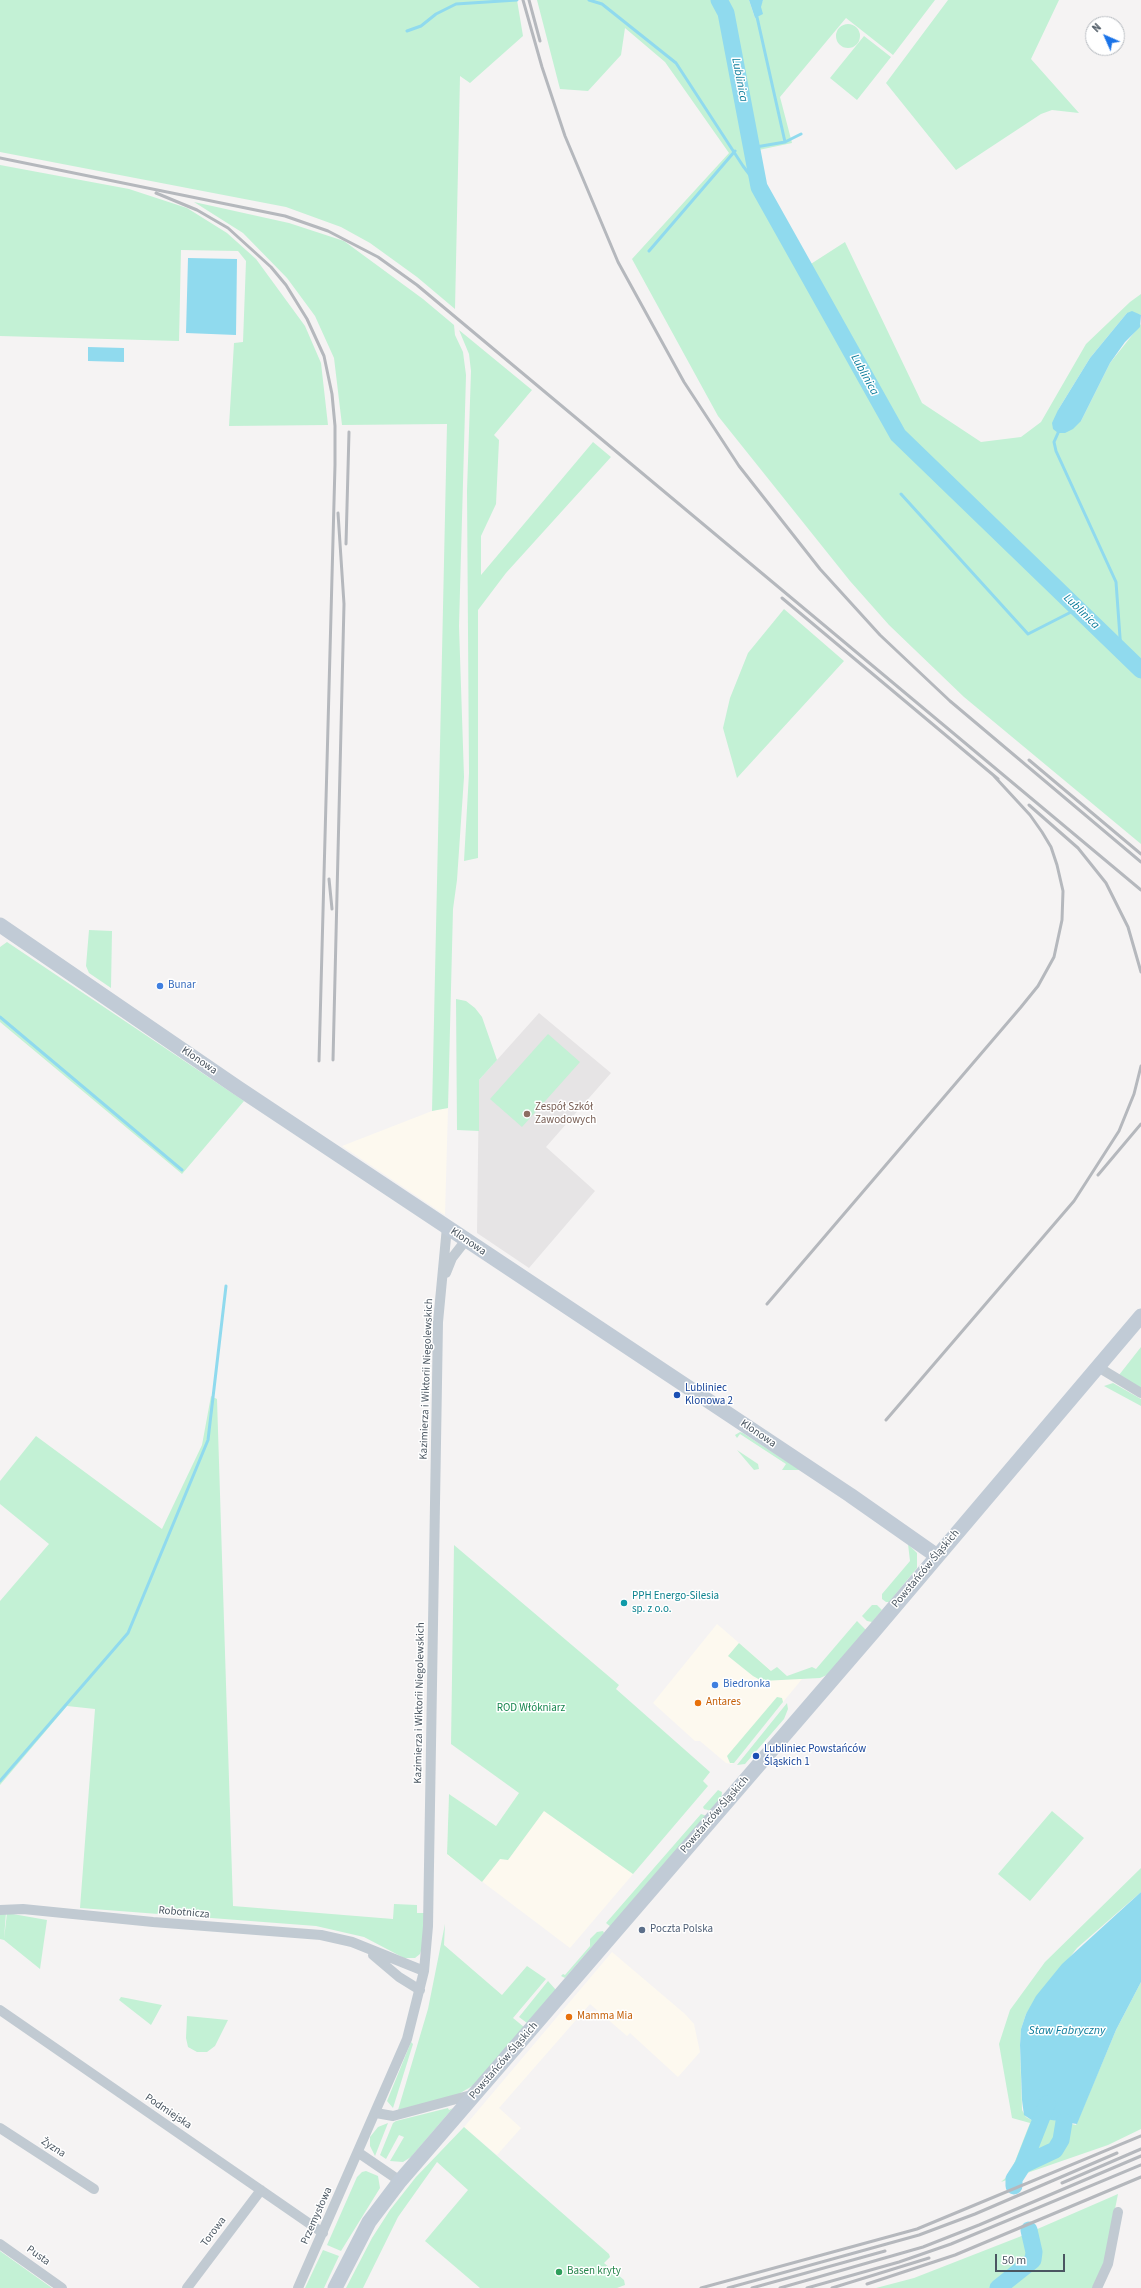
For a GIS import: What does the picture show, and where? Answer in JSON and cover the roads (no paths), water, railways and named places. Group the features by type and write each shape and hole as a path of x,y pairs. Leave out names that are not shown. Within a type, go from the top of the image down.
{"main road":[{"name":"Klonowa","path":"2,931 850,1495 937,1556"},
{"name":"Powstańców Śląskich","path":"335,2288 355,2245 369,2222 400,2181 937,1556 1141,1316"}],"street":[{"name":"Kazimierza i Wiktorii Niegolewskich","path":"359,2153 407,2039 424,1971 428,1926 438,1330 447,1227"},
{"path":"442,1284 452,1258 466,1240"},
{"path":"1098,1367 1141,1393"},
{"name":"Robotnicza","path":"0,1910 23,1908 197,1926 286,1931 345,1939 424,1971"},
{"name":"Robotnicza","path":"365,1948 399,1977 420,1990"},
{"name":"Podmiejska","path":"0,2010 323,2234"},
{"path":"376,2113 393,2116 475,2094"},
{"name":"Żyzna","path":"1,2131 94,2189"},
{"path":"359,2153 400,2181"},
{"name":"Przemysłowa","path":"298,2288 359,2153"},
{"name":"Torowa","path":"187,2288 261,2190"},
{"path":"1097,2288 1108,2264 1118,2212"},
{"name":"Pusta","path":"0,2244 62,2288"}],"water":[{"path":"749,0 763,0 761,7 763,14 755,18"},
{"path":"188,258 237,259 236,335 186,333"},
{"path":"1132,311 1141,315 1140,327 1125,342 1110,363 1081,421 1073,429 1065,433 1058,433 1053,429 1052,423 1058,410 1090,358 1127,313"},
{"path":"88,347 124,348 124,362 88,361"},
{"name":"Staw Fabryczny","path":"1141,1892 1141,1982 1116,2030 1077,2124 1045,2119 1040,2126 1034,2125 1033,2121 1024,2115 1022,2100 1020,2045 1021,2029 1026,2014 1036,1996 1062,1964"}],"waterway":[{"path":"407,31 421,26 436,14 456,4 517,0"},
{"path":"589,0 602,4 676,63 743,166 759,187"},
{"name":"Lublinica","path":"719,0 726,13 759,187 898,435 1141,670"},
{"path":"750,148 785,142 757,17"},
{"path":"785,142 801,134"},
{"path":"649,251 735,151"},
{"path":"1058,433 1054,442 1056,451 1116,582 1121,651"},
{"path":"901,494 1028,634 1077,609"},
{"path":"0,1017 182,1170"},
{"path":"0,1781 128,1633 208,1440 226,1286"},
{"path":"1014,2186 1014,2179 1023,2165 1047,2104"},
{"path":"1023,2165 1055,2150 1061,2140 1064,2122"},
{"name":"Lublinica","path":"998,2288 1033,2260 1034,2252 1029,2230"}],"railway":[{"path":"523,0 542,67 565,136 618,262 684,382 739,466 820,569 880,635 950,701 1141,862"},
{"path":"529,0 540,41"},
{"path":"0,158 285,216 328,231 378,257 417,285 1141,890"},
{"path":"156,193 197,210 228,228 271,267 286,285 307,319 324,356 332,394 335,426 335,465 319,1061"},
{"path":"346,544 349,432"},
{"path":"333,1060 344,604 338,513"},
{"path":"782,598 998,779"},
{"path":"1029,760 1141,854"},
{"path":"767,1304 1021,1007 1038,986 1054,957 1062,920 1063,891 1057,865 1051,847 1030,815 994,776"},
{"path":"1029,805 1078,848 1106,883 1128,927 1141,972"},
{"path":"329,879 332,909"},
{"path":"886,1420 1074,1201 1119,1131 1134,1094 1141,1066"},
{"path":"1098,1175 1141,1124"},
{"path":"701,2288 917,2229 1141,2136"},
{"path":"1062,2183 1141,2149"},
{"path":"728,2288 919,2235 975,2214 1117,2153"},
{"path":"780,2288 923,2247 979,2225 1141,2156"},
{"path":"807,2288 899,2262 951,2244 1141,2165"},
{"path":"867,2284 955,2255 1141,2177"},
{"path":"752,2288 885,2251"},
{"path":"832,2288 929,2258"}],"place":[{"name":"Bunar","path":"160,986"},
{"name":"Zespół Szkół Zawodowych","path":"527,1114"},
{"name":"Lubliniec Klonowa 2","path":"677,1395"},
{"name":"PPH Energo-Silesia sp. z o.o.","path":"624,1603"},
{"name":"Biedronka","path":"715,1685"},
{"name":"Antares","path":"698,1703"},
{"name":"Lubliniec Powstańców Śląskich 1","path":"756,1756"},
{"name":"Poczta Polska","path":"642,1930"},
{"name":"Mamma Mia","path":"569,2017"},
{"name":"Basen kryty","path":"559,2272"}],"park label":[{"name":"ROD Włókniarz","path":"531,1709"}]}
